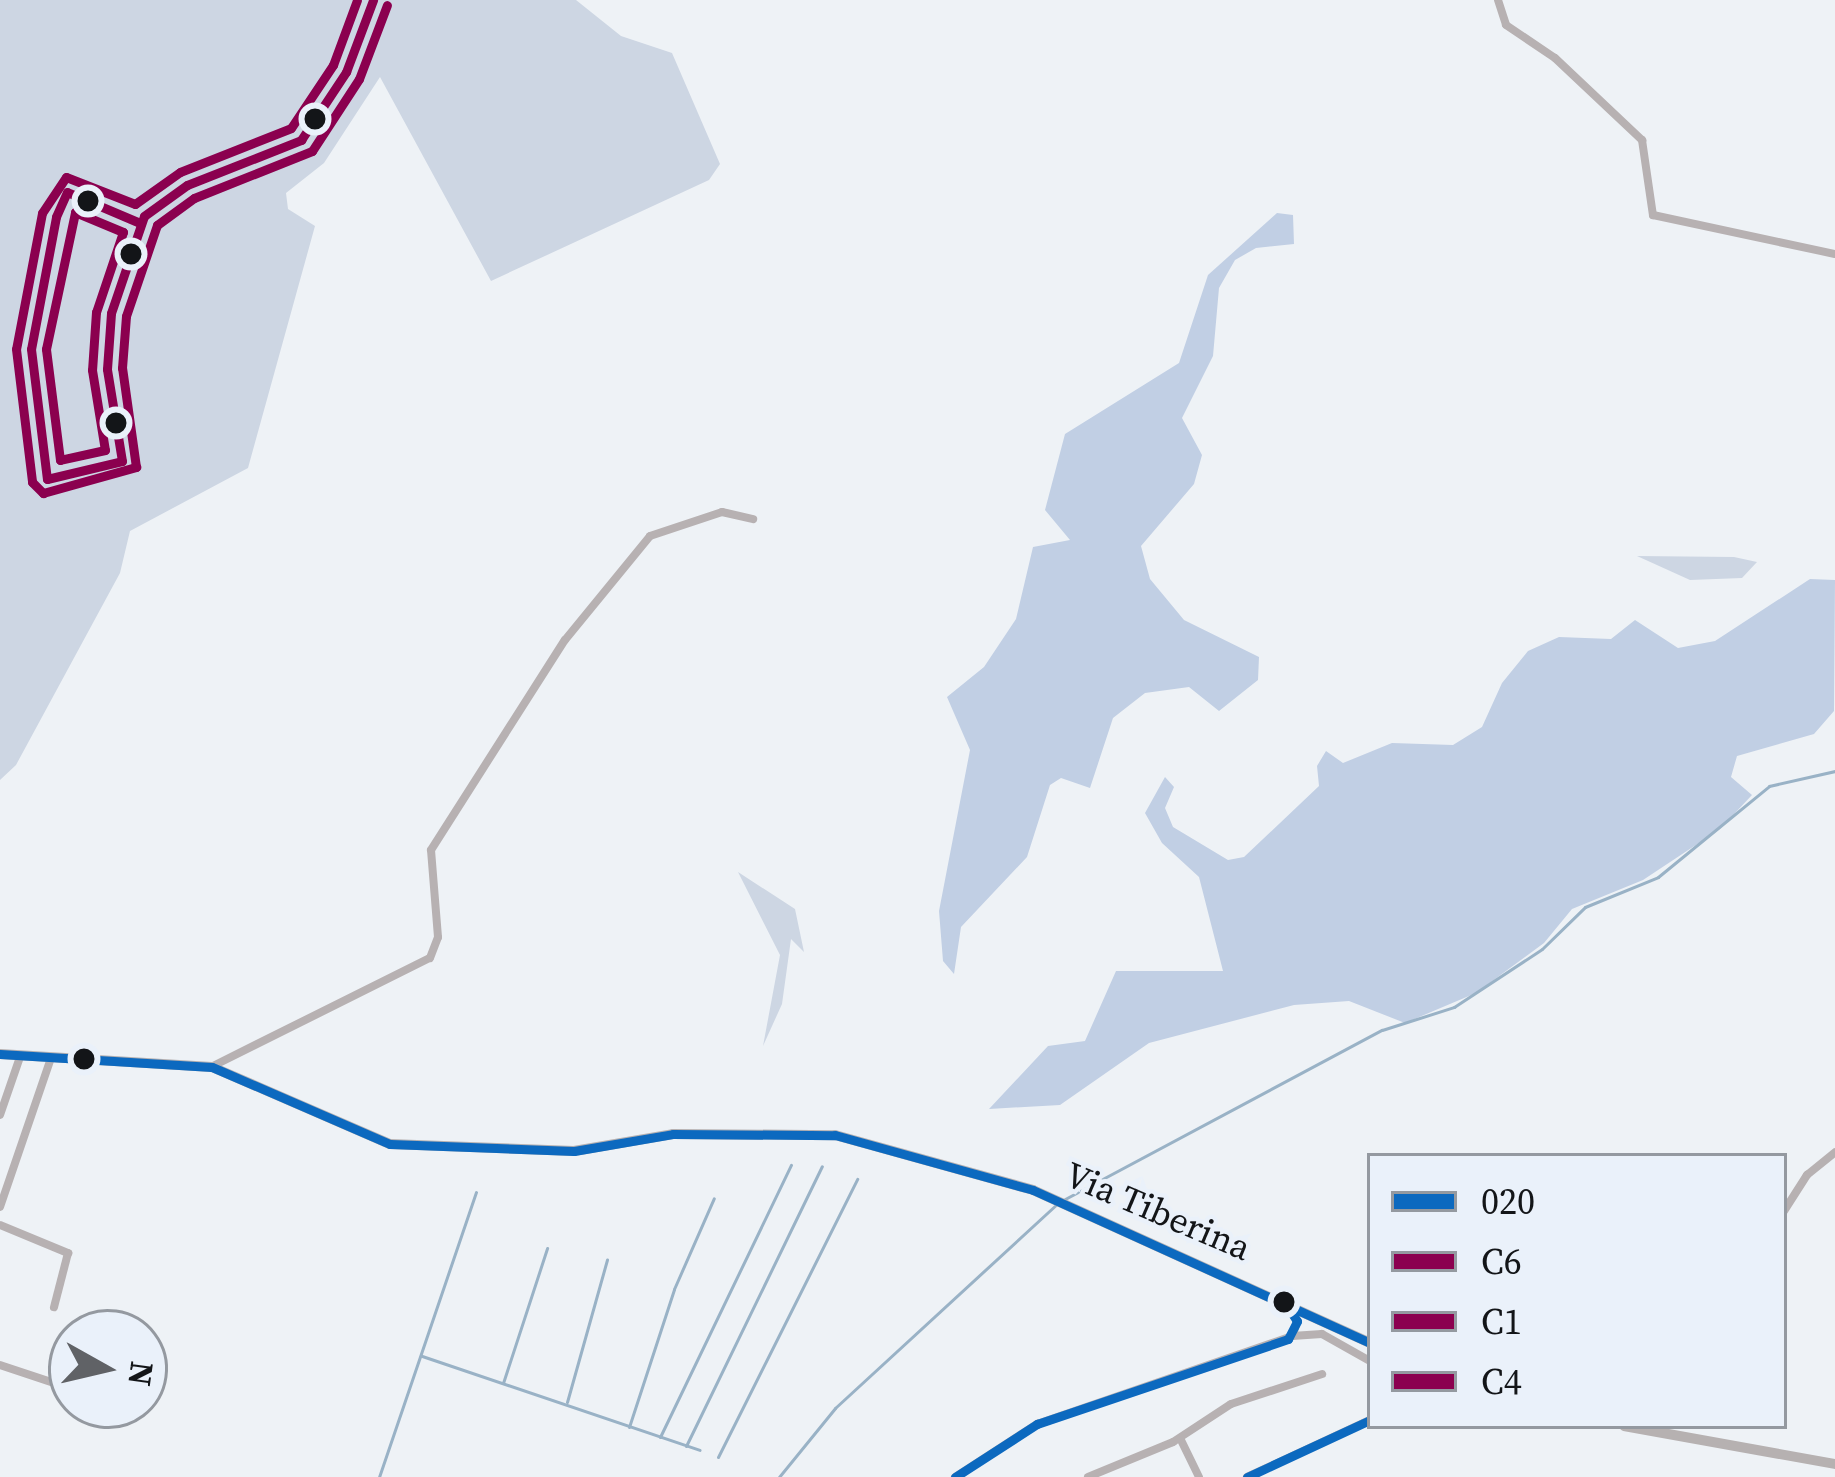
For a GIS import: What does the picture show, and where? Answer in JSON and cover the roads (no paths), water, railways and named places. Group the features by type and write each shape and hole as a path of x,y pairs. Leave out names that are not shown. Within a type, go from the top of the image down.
{"main road":[{"name":"Via Tiberina","path":"0,1054 50,1061 212,1067 390,1144 574,1151 635,1137 788,1130 908,1153 1052,1198 1282,1298 1367,1341"},
{"path":"1640,1429 1835,1465"}],"street":[{"path":"1498,0 1506,25 1555,58 1642,140 1653,215 1835,254"},
{"path":"212,1067 430,958 438,937 431,850 565,640 650,536 722,512 753,519"},
{"path":"0,1115 20,1057"},
{"path":"0,1207 50,1061"},
{"path":"1787,1206 1807,1175 1835,1152"},
{"path":"0,1225 68,1253 54,1307"},
{"path":"1282,1298 1297,1321"},
{"path":"1292,1336 1306,1309"},
{"path":"955,1477 1037,1424 1292,1336 1322,1334 1367,1359"},
{"path":"0,1365 48,1381"},
{"path":"1088,1477 1180,1438 1226,1406 1322,1374"},
{"path":"1247,1477 1367,1421"},
{"path":"1180,1438 1199,1477"}],"waterway":[{"path":"1065,1199 1382,1030 1454,1007 1542,949 1585,907 1658,877 1769,786 1835,771"},
{"path":"660,1437 791,1165"},
{"path":"686,1446 822,1166"},
{"path":"718,1457 857,1179"},
{"path":"379,1477 476,1192"},
{"path":"629,1427 674,1289 714,1198"},
{"path":"779,1477 835,1408 1057,1204"},
{"path":"503,1383 547,1248"},
{"path":"567,1402 607,1260"},
{"path":"422,1356 699,1450"}]}
